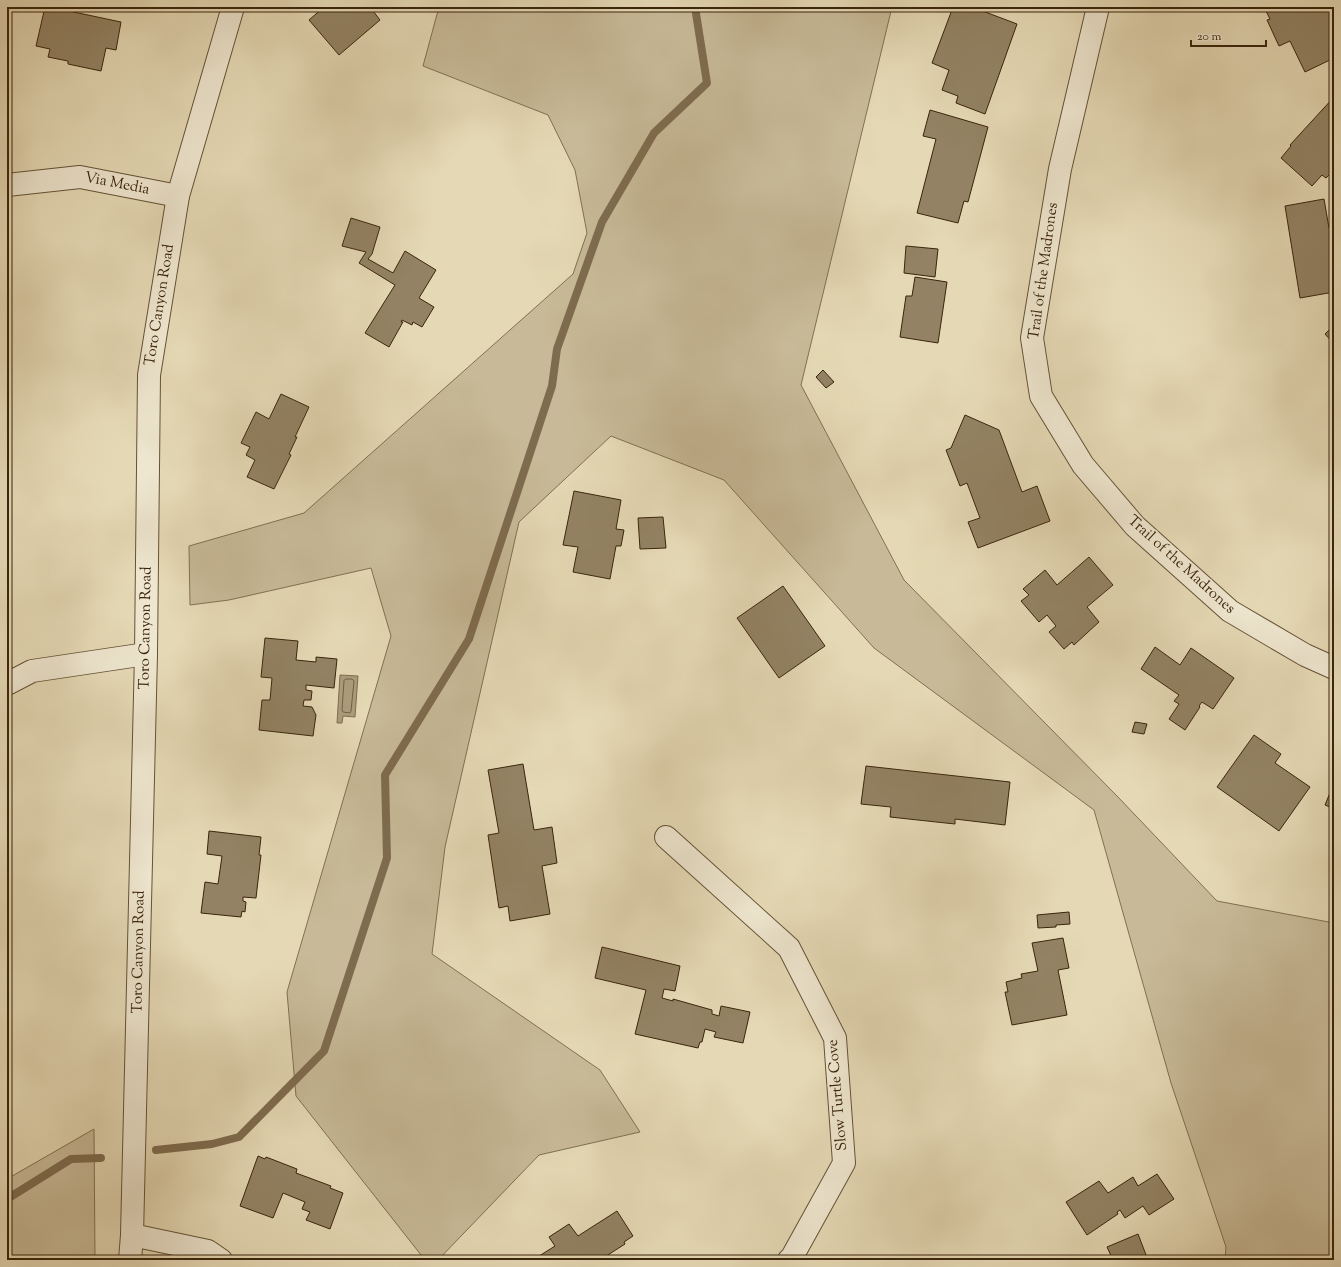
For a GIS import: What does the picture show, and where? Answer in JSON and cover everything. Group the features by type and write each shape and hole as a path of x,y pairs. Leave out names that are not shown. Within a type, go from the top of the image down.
{"street":[{"name":"Toro Canyon Road","path":"130,1260 132,1235 146,654 149,375 178,196 233,7"},
{"name":"Trail of the Madrones","path":"1098,7 1060,169 1032,338 1041,396 1083,464 1134,526 1230,611 1304,655 1334,668"},
{"name":"Via Media","path":"7,185 80,177 178,196"},
{"path":"7,684 32,671 146,654"},
{"name":"Slow Turtle Cove","path":"666,837 789,948 836,1038 844,1163 789,1260"},
{"path":"132,1235 208,1251 221,1260"}],"shaded area":[{"path":"439,7 892,7 801,385 904,580 1118,797 1217,901 1334,923 1334,1260 1225,1260 1226,1247 1171,1083 1094,810 874,648 724,480 611,436 519,522 445,847 432,954 600,1070 640,1132 539,1155 438,1260 425,1260 296,1096 287,992 391,636 371,568 229,600 190,605 189,546 304,513 573,274 587,233 575,170 548,115 423,66"},
{"path":"94,1129 95,1260 7,1260 7,1179"}],"water":[{"path":"340,675 358,676 355,717 343,716 342,723 337,723"}],"building":[{"path":"45,7 121,22 116,50 106,48 101,71 68,64 68,61 48,57 50,49 36,46"},
{"path":"324,7 370,7 380,20 339,55 309,20"},
{"path":"953,7 982,7 980,10 1017,24 985,114 956,103 958,96 942,90 949,70 932,63"},
{"path":"1264,7 1334,7 1334,58 1305,72 1290,41 1279,46 1267,20 1270,19"},
{"path":"1334,97 1334,170 1326,178 1322,175 1312,186 1281,158 1291,146 1290,145"},
{"path":"930,110 988,127 968,202 964,201 958,223 917,213 936,139 923,136"},
{"path":"1324,199 1329,228 1331,227 1333,238 1331,239 1334,258 1334,292 1300,298 1285,206"},
{"path":"351,218 380,227 372,254 368,259 393,273 405,251 436,270 419,298 434,307 422,327 413,322 412,325 402,320 401,322 403,322 389,347 365,333 395,285 359,263 366,252 342,246"},
{"path":"906,246 938,249 935,277 904,273"},
{"path":"915,277 947,282 938,343 900,337 906,296 912,296"},
{"path":"1334,325 1334,344 1325,334"},
{"path":"823,370 834,382 826,388 816,377"},
{"path":"281,394 309,407 295,437 297,437 289,454 291,455 274,489 247,477 255,460 246,455 250,447 241,443 256,412 269,419"},
{"path":"965,415 999,430 1022,492 1037,486 1050,521 978,548 968,522 980,518 967,483 960,486 946,450 951,448"},
{"path":"574,491 621,500 616,529 624,530 621,546 616,546 610,579 573,572 578,547 563,545"},
{"path":"663,517 666,548 640,549 638,518"},
{"path":"1089,557 1113,585 1087,607 1099,622 1074,645 1072,642 1064,649 1049,632 1056,626 1047,615 1039,622 1021,601 1029,595 1023,589 1045,570 1057,585"},
{"path":"783,586 825,646 779,678 737,618"},
{"path":"265,638 298,641 296,660 316,662 316,657 337,659 334,688 306,685 306,690 312,691 311,700 304,700 303,706 312,707 316,715 313,736 259,730 262,700 270,700 272,678 261,677"},
{"path":"1155,647 1180,665 1191,648 1234,678 1213,709 1202,702 1185,730 1169,719 1179,704 1174,701 1179,695 1141,669"},
{"path":"1135,722 1147,724 1144,734 1132,732"},
{"path":"1254,735 1281,754 1275,763 1310,787 1279,831 1217,787"},
{"path":"523,764 534,830 552,827 557,863 542,866 550,914 510,921 508,906 499,908 488,835 499,833 488,770"},
{"path":"866,766 1010,782 1005,825 955,819 955,824 890,817 891,807 861,804"},
{"path":"1334,783 1334,809 1325,805"},
{"path":"209,831 261,837 259,855 261,855 256,898 243,897 243,901 246,902 245,912 242,911 241,917 201,913 205,882 218,884 222,856 207,854"},
{"path":"1069,912 1070,924 1056,925 1056,927 1038,928 1037,915"},
{"path":"1063,938 1069,968 1058,970 1067,1015 1012,1025 1005,992 1008,992 1006,982 1022,978 1021,974 1038,971 1032,943"},
{"path":"602,947 680,966 675,991 664,989 662,998 673,1001 673,999 712,1010 712,1014 719,1016 721,1006 750,1012 743,1043 714,1037 716,1032 705,1029 702,1042 700,1042 698,1048 635,1034 646,990 595,978"},
{"path":"258,1156 265,1159 266,1157 297,1169 296,1173 331,1186 330,1188 343,1193 330,1229 306,1220 310,1212 302,1209 305,1202 283,1193 273,1218 240,1206"},
{"path":"1157,1174 1174,1199 1149,1215 1143,1206 1125,1218 1120,1210 1117,1212 1118,1214 1087,1235 1066,1202 1099,1181 1108,1193 1133,1177 1138,1186"},
{"path":"617,1211 633,1236 624,1242 625,1244 600,1260 538,1260 536,1258 555,1246 549,1237 569,1224 578,1236"},
{"path":"1138,1234 1148,1260 1113,1260 1107,1247"}],"waterway":[{"path":"156,1150 212,1144 239,1137 324,1051 387,858 385,775 469,639 552,386 557,349 602,222 654,133 707,83 695,7"},
{"path":"7,1199 71,1159 101,1158"}]}
